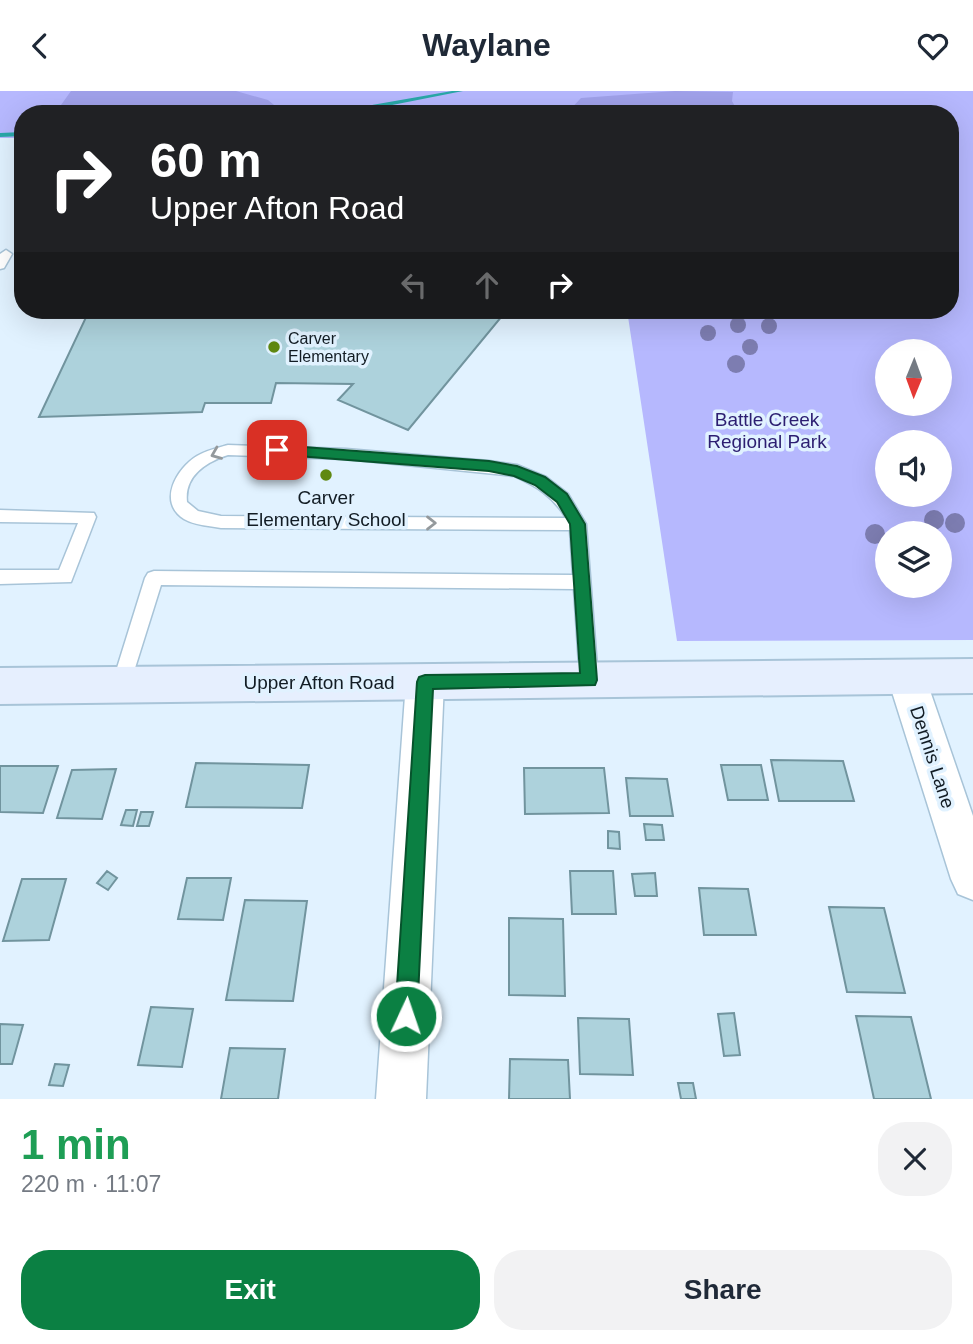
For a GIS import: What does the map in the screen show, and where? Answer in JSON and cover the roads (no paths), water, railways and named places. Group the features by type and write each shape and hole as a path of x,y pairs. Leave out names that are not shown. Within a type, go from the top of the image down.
{"street":[{"name":"Upper Afton Road","path":"0,686 973,675"},
{"name":"Dennis Lane","path":"906,676 973,879"},
{"path":"401,1099 425,682"}],"lane":[{"path":"578,524 221,522 189,514 180,507 178,498 187,474 196,464 211,455 228,450 346,454 489,466 517,471 540,481 562,498 578,524 589,680"},
{"path":"0,516 88,517 65,577 0,577"},
{"path":"121,684 154,578 582,582"}],"waterway":[{"path":"383,105 460,91"},
{"path":"0,135 14,134"}],"place":[{"name":"Carver Elementary","path":"274,347"},
{"name":"Carver Elementary School","path":"326,475"}],"park label":[{"name":"Battle Creek Regional Park","path":"767,430"}]}
